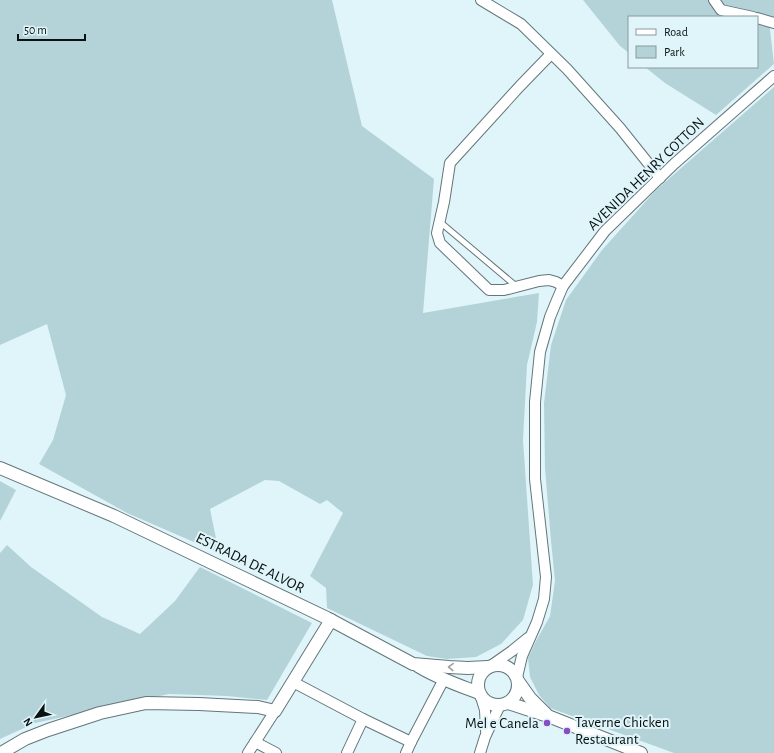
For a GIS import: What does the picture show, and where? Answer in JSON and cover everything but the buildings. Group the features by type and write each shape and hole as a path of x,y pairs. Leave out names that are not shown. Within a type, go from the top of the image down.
{"street":[{"path":"481,0 521,24 567,69 620,128 660,178"},
{"path":"714,0 721,10 748,16"},
{"path":"758,18 774,23"},
{"path":"551,54 450,163 444,202 437,233 440,243 489,290 504,290 549,280 563,286"},
{"name":"AVENIDA HENRY COTTON","path":"518,679 522,656 537,622 544,599 546,577 534,479 535,402 540,352 550,317 563,286 605,231 674,164 774,76"},
{"name":"ESTRADA DE ALVOR","path":"0,468 114,516 331,620 428,672 480,695 491,704 504,704 548,716 640,753"},
{"path":"248,753 331,620"},
{"path":"485,737 485,710 478,684 480,676 485,669 512,652 530,636"},
{"name":"ESTRADA DE ALVOR","path":"413,664 468,668 497,664 505,666 512,670 530,698 548,716"},
{"path":"406,753 444,679"},
{"path":"480,753 485,737 504,704 515,698 518,690 518,679"},
{"path":"293,682 363,719 411,742"},
{"path":"1,753 25,738 100,713 146,703 258,707 275,711"},
{"path":"347,753 363,719"},
{"path":"255,742 276,753"}],"lane":[{"path":"440,222 516,287"}],"green space":[{"path":"0,0 332,0 362,126 434,179 423,313 539,293 537,322 527,365 523,440 533,585 523,620 501,644 476,657 447,659 427,656 327,608 326,588 310,576 343,513 327,500 320,504 279,481 265,480 210,509 219,553 127,513 39,464 53,440 66,395 47,324 0,345"},
{"path":"583,0 774,0 774,21 769,21 774,64 716,115 665,83 646,68 758,68 758,16 628,16 628,52 620,46"},
{"path":"774,87 774,753 674,753 550,708 539,695 530,677 528,658 550,616 555,581 545,468 544,403 551,345 566,300 602,250 656,190"},
{"path":"0,481 16,490 0,521"},
{"path":"7,545 31,567 102,617 140,634 175,601 200,567 312,623 267,700 227,696 169,694 35,723 0,739 0,553"}],"place":[{"name":"Mel e Canela","path":"547,723"},
{"name":"Taverne Chicken Restaurant","path":"567,731"}]}
